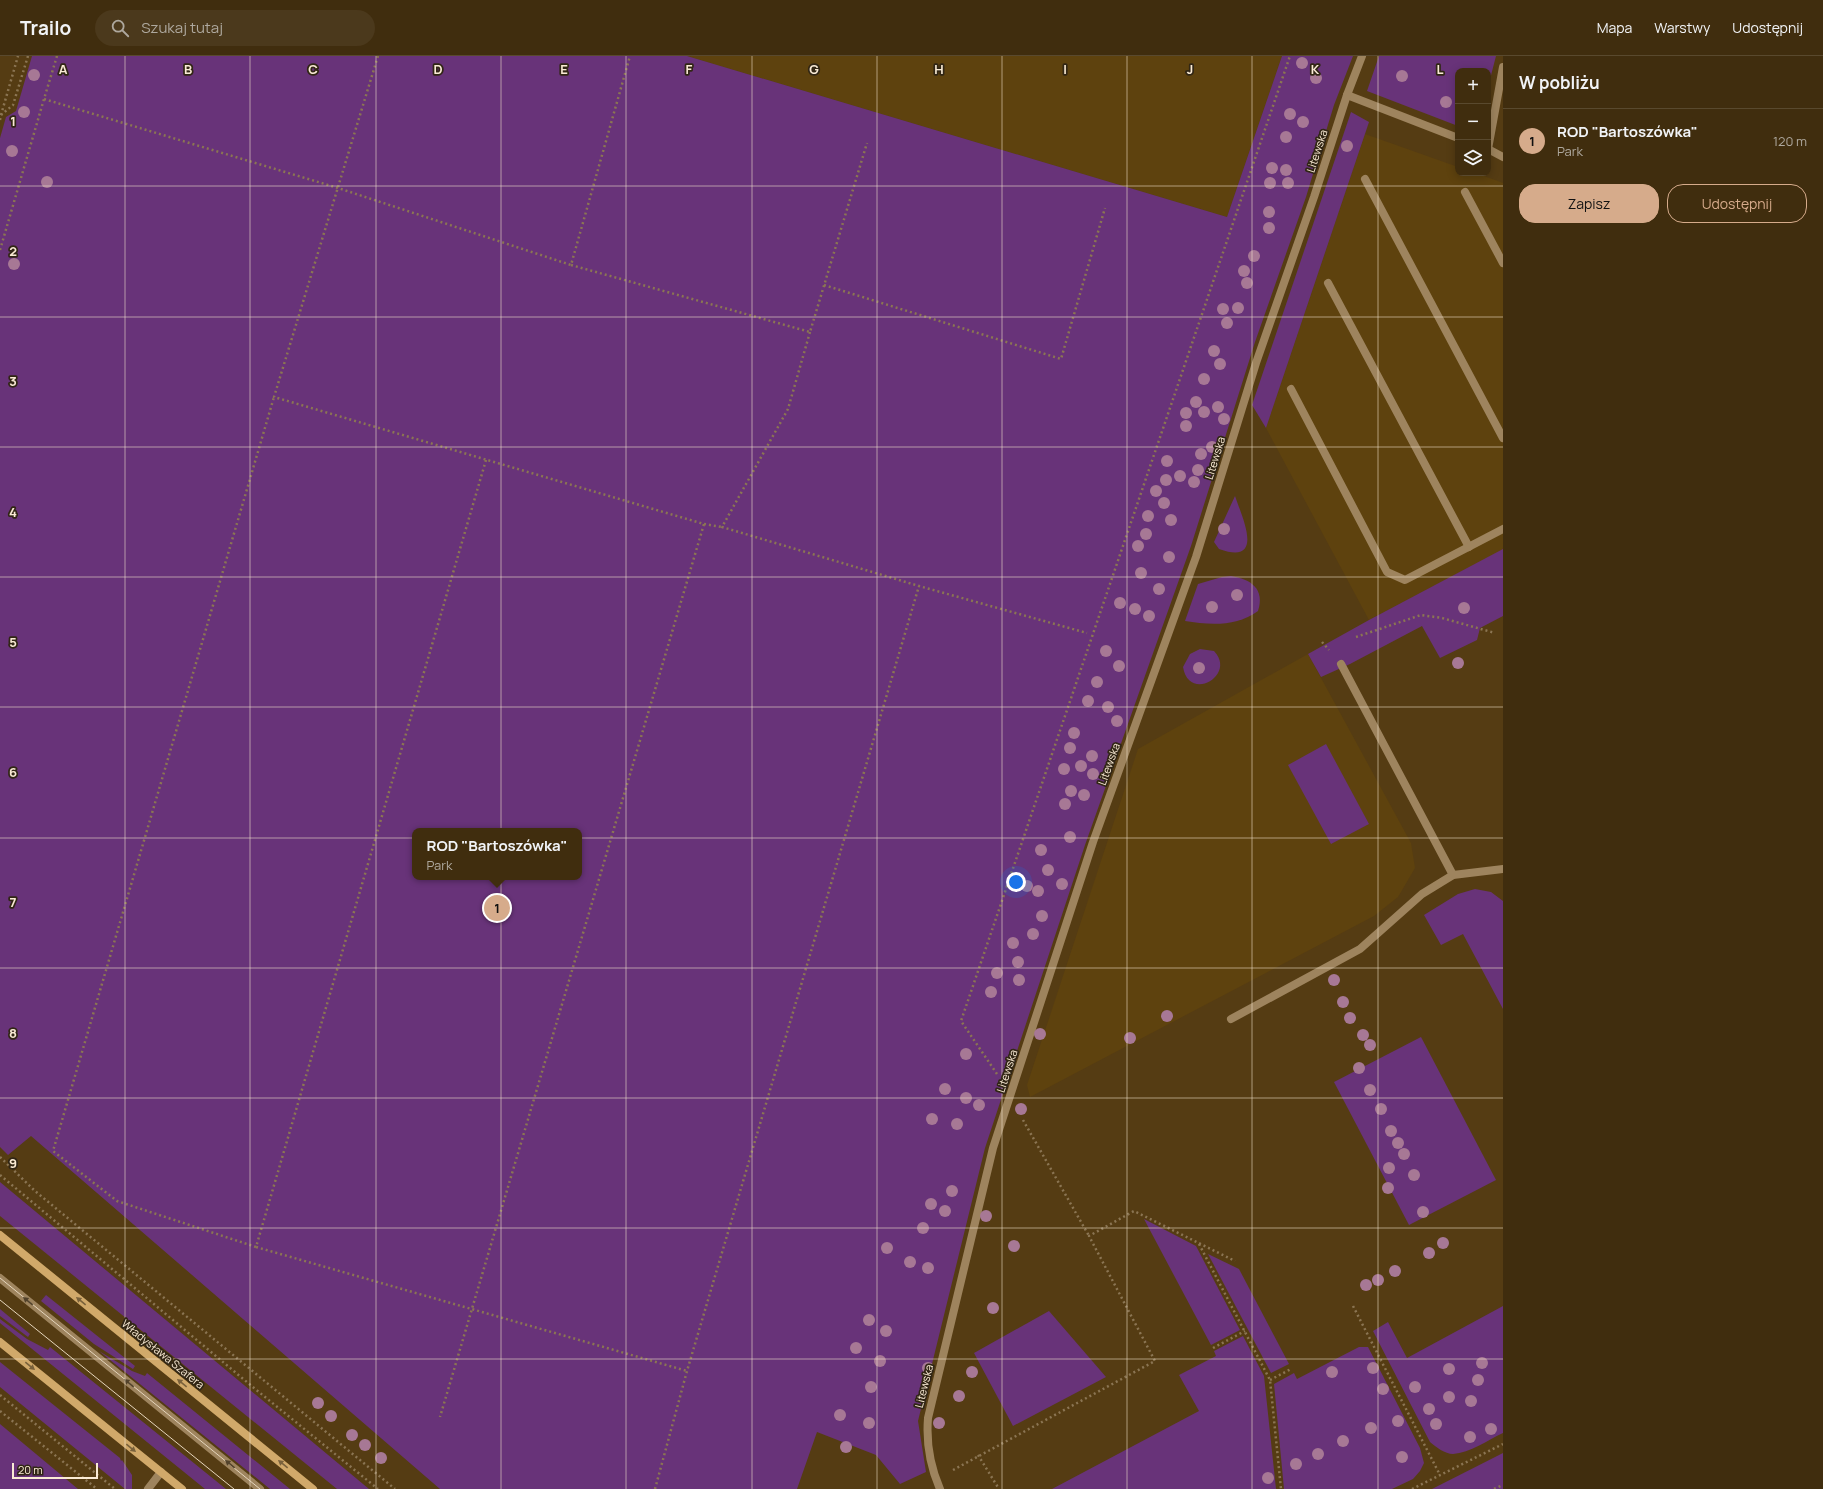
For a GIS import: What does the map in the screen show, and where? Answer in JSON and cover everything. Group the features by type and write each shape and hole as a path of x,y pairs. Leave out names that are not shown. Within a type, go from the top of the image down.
{"main road":[{"name":"Władysława Szafera","path":"0,1235 313,1489"},
{"path":"0,1342 182,1489"}],"street":[{"name":"Litewska","path":"940,1489 929,1455 927,1433 928,1418 993,1148 1093,842 1196,557 1254,369 1314,196 1347,95 1362,56"},
{"path":"1490,140 1503,68"},
{"path":"1347,95 1455,137"},
{"path":"1491,151 1503,157"},
{"path":"1365,179 1503,438"},
{"path":"1466,192 1503,263"},
{"path":"1328,283 1469,547"},
{"path":"1292,389 1386,572 1405,580 1503,529"},
{"path":"1341,664 1453,875"},
{"path":"1231,1019 1360,949 1422,894 1453,875 1503,869"},
{"path":"0,1278 260,1489"},
{"path":"148,1489 161,1472"}],"path":[{"path":"0,120 18,56"},
{"path":"1,116 13,105 28,56"},
{"path":"0,250 56,56"},
{"path":"378,56 274,397 53,1151 116,1202 256,1247 687,1371"},
{"path":"571,265 630,56"},
{"path":"947,1474 978,1455 1155,1361 1089,1236 1010,1095 961,1021 1290,56"},
{"path":"44,98 338,188 571,265 810,332"},
{"path":"722,527 788,409 867,143"},
{"path":"824,285 1062,359 1105,208"},
{"path":"274,397 704,524 722,527 919,586 1087,633"},
{"path":"256,1247 486,460"},
{"path":"440,1417 704,524"},
{"path":"655,1489 687,1371 919,586"},
{"path":"1356,637 1421,615 1442,618 1495,634"},
{"path":"0,1157 35,1191 395,1489"},
{"path":"0,1175 288,1416 378,1489"},
{"path":"1089,1236 1134,1211 1236,1262"},
{"path":"1199,1243 1270,1380 1281,1489"},
{"path":"1353,1306 1440,1475"},
{"path":"1213,1348 1245,1331"},
{"path":"1270,1380 1291,1369"},
{"path":"0,1395 116,1489"},
{"path":"0,1411 97,1489"},
{"path":"1412,1489 1419,1488 1440,1475 1503,1444"},
{"path":"978,1455 999,1489"},
{"path":"1494,1489 1503,1485"}],"shaded area":[{"path":"32,56 687,56 1227,217 1282,56 1353,56 1334,105 1306,197 1255,342 1191,546 1085,845 985,1148 918,1421 926,1472 900,1484 876,1455 817,1432 797,1489 440,1489 31,1136 8,1155 0,1147 0,138 6,117 16,111"},
{"path":"687,56 1282,56 1227,217"},
{"path":"1379,56 1496,56 1491,75 1491,68 1455,68 1455,125 1367,91"},
{"path":"1351,112 1369,122 1266,428 1252,405"},
{"path":"1365,134 1455,166 1455,176 1484,176 1503,183 1503,550 1369,620 1266,428"},
{"path":"1235,496 1245,526 1247,545 1242,551 1233,552 1219,549 1214,542"},
{"path":"1503,549 1503,616 1480,628 1477,640 1440,658 1422,626 1350,664 1321,677 1308,654"},
{"path":"1231,576 1238,577 1255,586 1260,597 1258,611 1241,620 1223,624 1185,621 1198,584"},
{"path":"1200,649 1214,651 1220,660 1220,669 1216,676 1209,682 1202,684 1194,683 1187,678 1183,667 1190,654"},
{"path":"1308,654 1411,843 1415,868 1398,897 1374,916 1030,1097 1027,1085 1138,749"},
{"path":"1326,744 1369,824 1331,844 1288,765"},
{"path":"1475,889 1491,892 1503,901 1503,1009 1463,934 1441,945 1424,915 1458,894"},
{"path":"1421,1037 1496,1180 1409,1225 1334,1082"},
{"path":"0,1182 369,1489 337,1489 0,1216"},
{"path":"1144,1219 1196,1246 1240,1330 1211,1345"},
{"path":"1208,1254 1239,1269 1289,1364 1271,1373"},
{"path":"46,1295 135,1366 133,1369 94,1344 41,1301"},
{"path":"1503,1306 1503,1433 1466,1451 1453,1454 1447,1453 1430,1442 1373,1331 1388,1322 1407,1358"},
{"path":"0,1309 30,1334 28,1337 0,1316"},
{"path":"1049,1311 1106,1377 1013,1426 974,1353"},
{"path":"0,1319 27,1339 48,1350 50,1347 226,1489 205,1489 0,1323"},
{"path":"1243,1336 1264,1376 1276,1489 1052,1489 1199,1411 1179,1375 1216,1356 1214,1351"},
{"path":"1359,1347 1368,1347 1420,1448 1424,1463 1420,1471 1413,1479 1392,1489 1284,1489 1274,1384 1294,1373 1297,1379"},
{"path":"99,1351 132,1371 145,1376 147,1373 290,1489 270,1489"},
{"path":"0,1362 120,1458 132,1475 132,1489 125,1489 0,1387"},
{"path":"0,1424 78,1489 0,1489"},
{"path":"1503,1453 1503,1489 1432,1489"}],"tram line":[{"path":"0,1278 260,1489"},
{"path":"0,1300 234,1489"}],"place":[{"name":"ROD \"Bartoszówka\"","path":"497,908"}]}
